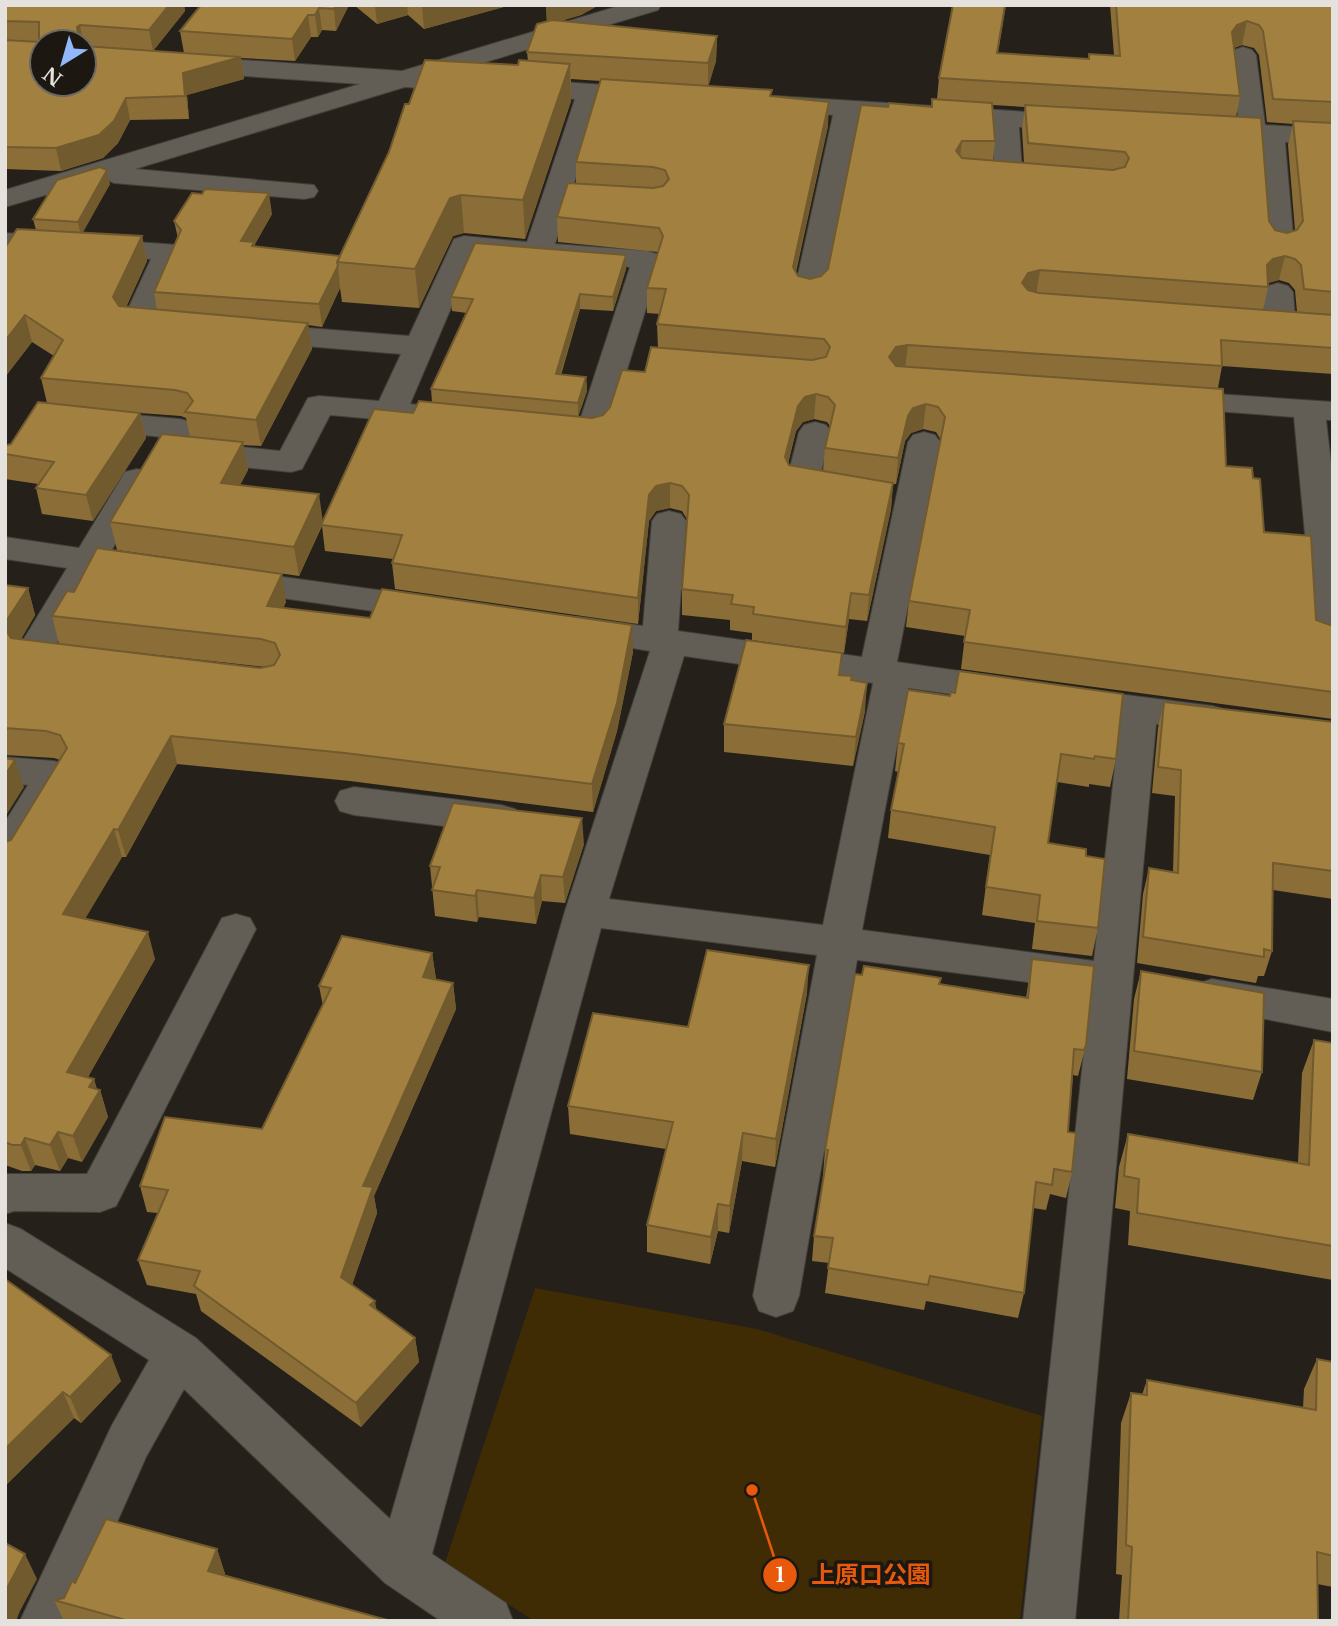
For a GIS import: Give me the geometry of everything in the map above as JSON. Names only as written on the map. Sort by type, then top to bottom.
[{"type":"street","points":[[5,200],[649,5]]},
{"type":"street","points":[[98,56],[169,52],[409,79],[671,97]]},
{"type":"street","points":[[1243,55],[1262,133],[1280,246]]},
{"type":"street","points":[[539,250],[590,92]]},
{"type":"street","points":[[752,102],[1101,124]]},
{"type":"street","points":[[809,293],[848,108]]},
{"type":"street","points":[[1005,119],[996,176],[1071,181]]},
{"type":"street","points":[[1184,129],[1333,137]]},
{"type":"street","points":[[91,173],[304,191]]},
{"type":"street","points":[[556,196],[584,197]]},
{"type":"street","points":[[5,242],[169,251],[136,324],[419,346]]},
{"type":"street","points":[[101,663],[32,655],[156,448],[291,462],[319,405],[512,423],[587,445],[630,359],[647,260],[464,245],[391,410]]},
{"type":"street","points":[[1278,292],[1267,324],[1333,329]]},
{"type":"street","points":[[1142,398],[1321,410],[1333,641]]},
{"type":"street","points":[[59,418],[180,429]]},
{"type":"street","points":[[815,432],[802,483],[888,496]]},
{"type":"street","points":[[776,1296],[885,672],[888,496],[924,442]]},
{"type":"street","points":[[403,1566],[585,911],[666,641],[669,521]]},
{"type":"street","points":[[5,548],[142,568]]},
{"type":"street","points":[[196,576],[456,612]]},
{"type":"street","points":[[551,625],[1139,710],[1250,723]]},
{"type":"street","points":[[1049,1621],[1150,984],[1139,710]]},
{"type":"street","points":[[5,770],[54,774],[5,855]]},
{"type":"street","points":[[354,802],[529,822]]},
{"type":"street","points":[[570,827],[611,831]]},
{"type":"street","points":[[585,911],[840,941],[1150,984],[1333,1016]]},
{"type":"street","points":[[5,1195],[8,1192],[100,1193],[236,929]]},
{"type":"street","points":[[5,1243],[179,1353],[403,1566],[487,1621]]},
{"type":"street","points":[[46,1621],[129,1441],[179,1353]]},
{"type":"shaded area","points":[[535,1288],[757,1329],[1042,1416],[1020,1621],[534,1621],[445,1563]]},
{"type":"building","points":[[5,5],[169,5],[149,30],[80,25],[77,28],[39,28],[39,22],[5,21]]},
{"type":"building","points":[[201,5],[335,5],[334,9],[319,8],[315,15],[308,15],[292,39],[180,31]]},
{"type":"building","points":[[953,5],[1005,5],[997,53],[1089,59],[1089,54],[1120,56],[1116,5],[1333,5],[1333,102],[1273,99],[1263,31],[1259,25],[1247,21],[1237,25],[1232,32],[1240,96],[939,78]]},
{"type":"building","points":[[552,20],[717,36],[708,63],[527,52],[537,24]]},
{"type":"building","points":[[5,40],[28,41],[28,98],[98,98],[98,47],[241,57],[183,73],[185,96],[126,98],[114,121],[99,135],[56,148],[5,147]]},
{"type":"building","points":[[425,60],[518,65],[519,60],[570,64],[523,200],[461,195],[450,198],[415,269],[337,262],[389,152],[405,104],[409,104]]},
{"type":"building","points":[[601,79],[772,90],[770,96],[829,102],[793,267],[798,276],[810,279],[821,276],[828,269],[861,105],[888,107],[889,103],[932,107],[932,99],[992,103],[995,141],[962,141],[956,151],[962,158],[1113,170],[1125,167],[1129,158],[1125,152],[1028,143],[1025,105],[1261,118],[1269,221],[1275,230],[1287,233],[1297,230],[1303,221],[1293,121],[1333,123],[1333,292],[1304,289],[1301,265],[1295,259],[1285,256],[1273,259],[1267,265],[1268,287],[1040,270],[1028,273],[1022,283],[1028,290],[1039,293],[1333,315],[1333,348],[1221,340],[1222,366],[908,345],[896,347],[889,357],[896,366],[1223,389],[1226,466],[1252,468],[1253,478],[1260,479],[1264,532],[1311,536],[1316,620],[1333,626],[1333,692],[964,642],[970,610],[909,601],[945,417],[938,407],[926,404],[913,408],[908,416],[898,458],[825,448],[835,405],[828,397],[816,394],[805,397],[798,406],[785,457],[789,465],[893,483],[869,595],[851,593],[846,627],[753,614],[754,607],[731,604],[733,595],[682,589],[689,495],[682,486],[670,483],[656,486],[649,495],[638,598],[392,563],[402,535],[321,525],[374,409],[413,413],[419,401],[592,418],[603,415],[610,407],[622,370],[645,372],[651,347],[812,360],[826,357],[830,347],[824,339],[657,324],[666,289],[647,288],[663,236],[659,228],[557,217],[568,183],[653,188],[663,186],[669,179],[665,170],[653,167],[576,162]]},
{"type":"building","points":[[100,167],[107,170],[78,222],[33,219],[57,180]]},
{"type":"building","points":[[205,189],[269,193],[241,241],[254,242],[252,246],[340,256],[338,266],[319,304],[154,292],[181,230],[174,221],[192,193],[202,194]]},
{"type":"building","points":[[17,229],[142,236],[113,297],[119,306],[308,323],[256,420],[185,412],[193,401],[187,393],[175,390],[41,378],[63,340],[25,315],[5,341],[5,248]]},
{"type":"building","points":[[475,243],[626,255],[613,297],[580,294],[556,374],[586,377],[578,403],[431,389],[473,299],[451,297]]},
{"type":"building","points":[[38,402],[140,413],[86,495],[36,488],[54,462],[5,454],[5,446],[11,444]]},
{"type":"building","points":[[162,434],[243,442],[221,483],[319,494],[294,547],[110,522]]},
{"type":"building","points":[[97,548],[282,574],[267,606],[370,618],[382,589],[632,625],[617,703],[592,784],[345,753],[171,736],[118,830],[114,829],[63,914],[148,932],[67,1072],[94,1079],[89,1087],[100,1090],[73,1136],[58,1132],[50,1145],[25,1138],[21,1145],[12,1145],[5,1142],[5,842],[11,840],[67,748],[60,735],[46,731],[5,728],[5,629],[11,638],[260,668],[274,665],[280,655],[275,643],[261,639],[52,616],[67,591],[74,592]]},
{"type":"building","points":[[5,585],[28,588],[5,623]]},
{"type":"building","points":[[746,640],[842,653],[839,675],[852,676],[851,680],[867,683],[856,737],[724,724]]},
{"type":"building","points":[[959,671],[1123,694],[1116,759],[1061,754],[1048,843],[1086,849],[1086,856],[1105,859],[1098,928],[1037,921],[1040,895],[986,887],[995,827],[891,810],[904,744],[898,743],[908,690],[950,696],[951,692],[955,693]]},
{"type":"building","points":[[1164,702],[1333,722],[1333,871],[1273,863],[1272,951],[1264,949],[1264,957],[1143,937],[1149,868],[1178,873],[1181,770],[1158,767]]},
{"type":"building","points":[[5,758],[15,760],[5,775]]},
{"type":"building","points":[[453,803],[582,818],[563,877],[541,875],[534,898],[477,890],[475,896],[432,890],[440,867],[430,866]]},
{"type":"building","points":[[342,936],[432,953],[423,977],[453,983],[363,1186],[373,1187],[341,1277],[375,1301],[370,1305],[415,1338],[356,1403],[194,1286],[200,1271],[138,1260],[168,1190],[140,1186],[165,1117],[262,1129],[331,988],[319,986]]},
{"type":"building","points":[[707,950],[809,965],[776,1139],[743,1133],[730,1206],[718,1204],[711,1237],[647,1225],[673,1122],[568,1106],[593,1013],[688,1027]]},
{"type":"building","points":[[1032,959],[1094,966],[1086,1045],[1084,1050],[1074,1049],[1068,1132],[1076,1133],[1072,1172],[1054,1169],[1052,1185],[1036,1182],[1024,1293],[930,1276],[928,1285],[828,1268],[833,1238],[814,1236],[828,1150],[825,1150],[855,974],[862,975],[864,966],[941,978],[939,984],[1028,998]]},
{"type":"building","points":[[1141,971],[1264,993],[1262,1072],[1134,1051]]},
{"type":"building","points":[[1314,1040],[1333,1043],[1333,1246],[1137,1213],[1139,1179],[1124,1176],[1128,1134],[1309,1165]]},
{"type":"building","points":[[5,1279],[111,1355],[70,1397],[63,1392],[5,1449]]},
{"type":"building","points":[[1317,1359],[1333,1362],[1333,1556],[1317,1552],[1318,1621],[1128,1621],[1132,1547],[1126,1545],[1131,1393],[1147,1395],[1147,1380],[1316,1410]]},
{"type":"building","points":[[106,1519],[217,1549],[208,1571],[391,1621],[129,1621],[54,1600],[64,1598],[72,1581],[75,1583]]},
{"type":"building","points":[[5,1543],[25,1554],[5,1592]]},
{"type":"place","name":"上原口公園","points":[[752,1490]]}]
